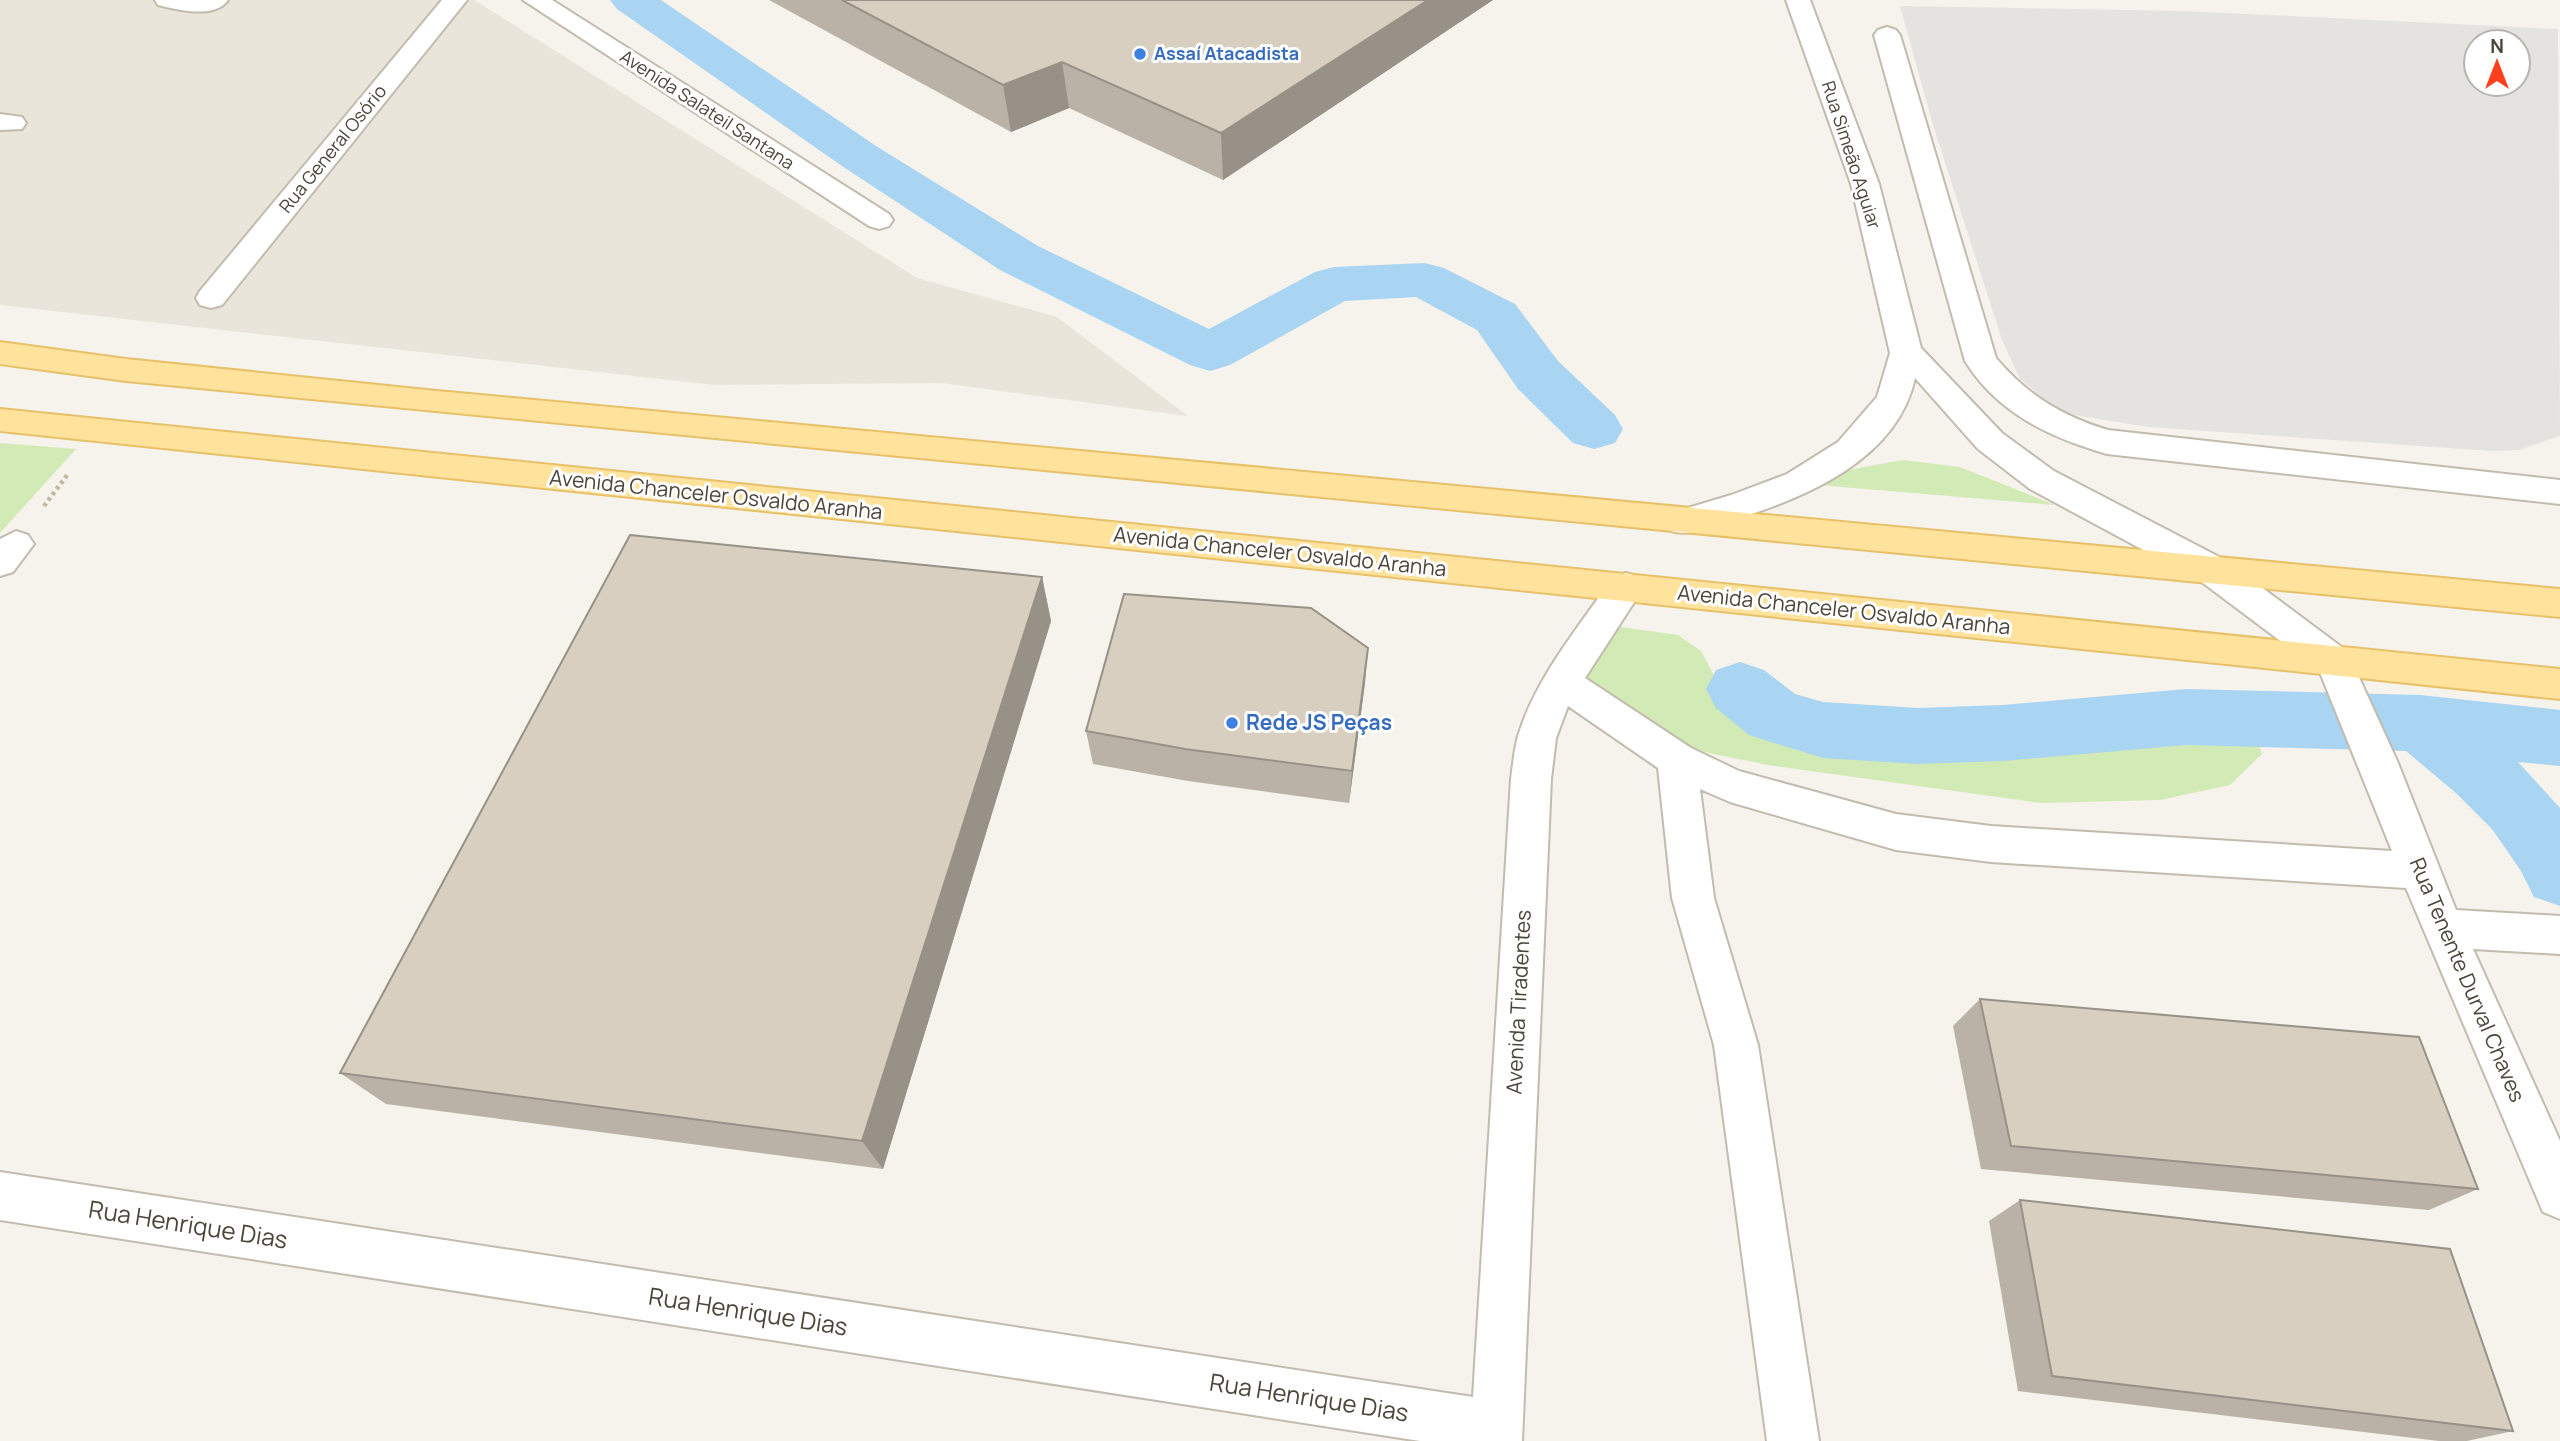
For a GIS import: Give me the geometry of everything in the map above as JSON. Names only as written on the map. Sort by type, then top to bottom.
[{"type":"main road","points":[[0,353],[126,370],[410,399],[1683,522],[2560,603]]},
{"type":"main road","name":"Avenida Chanceler Osvaldo Aranha","points":[[0,419],[98,432],[1626,587],[2341,677],[2560,684]]},
{"type":"street","points":[[167,0],[213,2]]},
{"type":"street","name":"Rua General Osório","points":[[211,298],[455,0]]},
{"type":"street","name":"Avenida Salateil Santana","points":[[535,0],[879,220]]},
{"type":"street","name":"Rua Simeão Aguiar","points":[[1798,0],[1865,184],[1906,353]]},
{"type":"street","points":[[1887,34],[1981,361],[2005,391],[2032,413],[2061,428],[2107,442],[2560,492]]},
{"type":"street","points":[[1683,522],[1764,500],[1845,457],[1892,400],[1899,367],[1906,353],[1925,369],[1990,442],[2042,481],[2212,570],[2341,677]]},
{"type":"street","name":"Avenida Tiradentes","points":[[1496,1434],[1531,779],[1537,738],[1562,682],[1626,587]]},
{"type":"street","name":"Rua Tenente Durval Chaves","points":[[2341,677],[2378,763],[2442,928],[2560,1195]]},
{"type":"street","points":[[1562,682],[1677,760],[1730,785],[1896,832],[2004,845],[2419,871]]},
{"type":"street","points":[[1677,760],[1693,898],[1736,1045],[1793,1441]]},
{"type":"street","points":[[2442,928],[2560,934]]},
{"type":"street","name":"Rua Henrique Dias","points":[[0,1196],[1496,1434]]},
{"type":"path","points":[[8,553],[98,432]]},
{"type":"shaded area","points":[[0,0],[474,0],[917,278],[1057,317],[1188,416],[941,383],[715,385],[0,305]]},
{"type":"shaded area","points":[[1900,6],[2185,11],[2558,29],[2560,436],[2519,450],[2491,451],[2148,427],[2061,413],[2020,379],[2002,340],[1933,125]]},
{"type":"green space","points":[[0,443],[76,449],[0,533]]},
{"type":"green space","points":[[1903,460],[1960,467],[2055,505],[1819,485],[1842,471]]},
{"type":"green space","points":[[1614,626],[1678,635],[1701,651],[1716,679],[1741,709],[1799,746],[1921,756],[1992,757],[2219,729],[2255,732],[2262,754],[2230,785],[2160,800],[2041,803],[1768,765],[1670,745],[1572,678]]},
{"type":"building","points":[[842,0],[1428,0],[1221,133],[1062,62],[1003,85]]},
{"type":"building","points":[[630,535],[1042,577],[862,1141],[340,1073]]},
{"type":"building","name":"Rede JS Peças","points":[[1124,594],[1311,608],[1368,648],[1352,771],[1185,749],[1086,731]]},
{"type":"building","points":[[1980,999],[2419,1037],[2478,1189],[2011,1146]]},
{"type":"building","points":[[2020,1200],[2450,1249],[2513,1431],[2052,1376]]},
{"type":"waterway","points":[[632,0],[859,156],[1019,258],[1210,352],[1334,284],[1425,280],[1496,317],[1538,375],[1594,429]]},
{"type":"waterway","points":[[1740,689],[1773,715],[1823,730],[1918,736],[2002,733],[2186,717],[2420,723]]},
{"type":"waterway","points":[[2420,723],[2560,738]]},
{"type":"waterway","points":[[2420,723],[2482,773],[2517,807],[2547,849],[2560,874]]},
{"type":"place","name":"Assaí Atacadista","points":[[1140,54]]},
{"type":"place","name":"Rede JS Peças","points":[[1232,723]]}]
